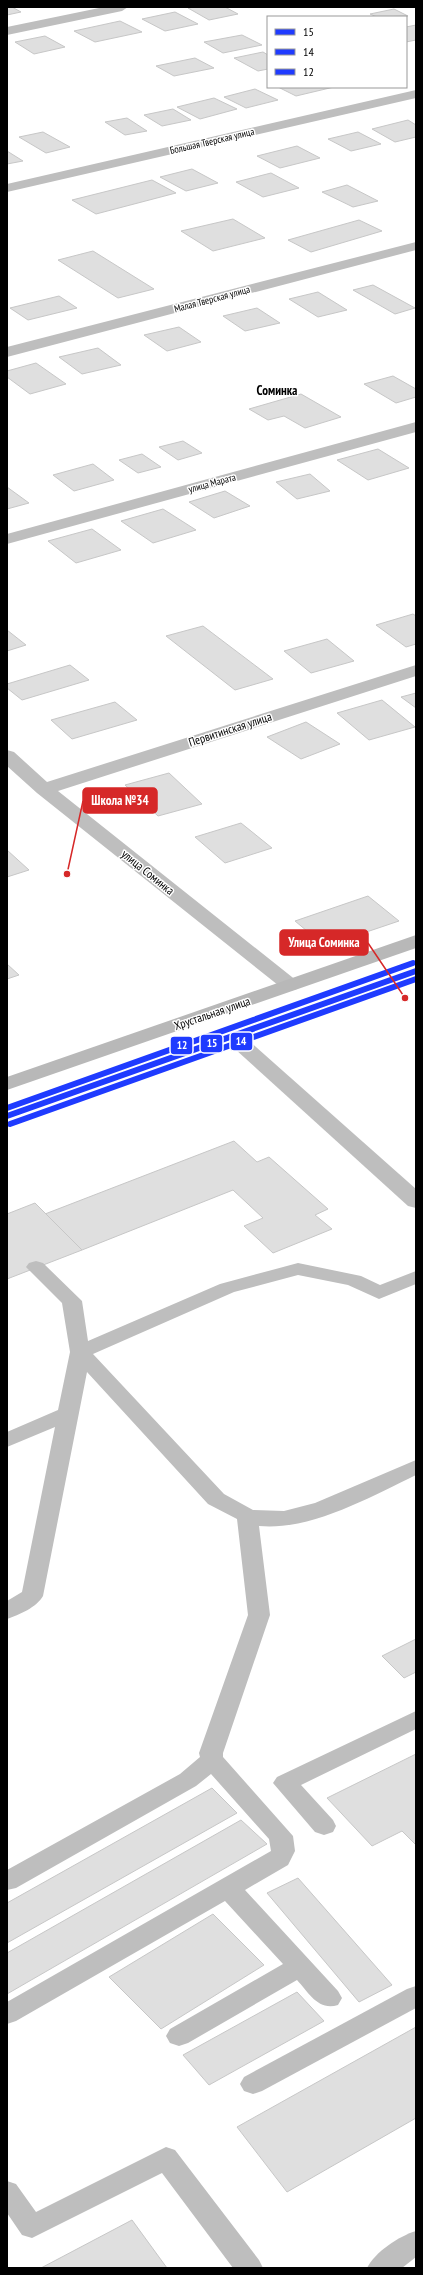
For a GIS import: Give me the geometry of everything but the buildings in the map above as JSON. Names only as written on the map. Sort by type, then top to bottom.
[{"type":"main road","name":"Хрустальная улица","points":[[7,1084],[416,941]]},
{"type":"main road","points":[[7,1116],[416,971]]},
{"type":"main road","points":[[290,985],[316,1007]]},
{"type":"main road","points":[[205,1015],[232,1036]]},
{"type":"street","points":[[7,31],[122,7]]},
{"type":"street","name":"Большая Тверская улица","points":[[7,188],[416,94]]},
{"type":"street","name":"Малая Тверская улица","points":[[7,352],[416,246]]},
{"type":"street","name":"улица Марата","points":[[7,539],[416,427]]},
{"type":"street","name":"Первитинская улица","points":[[44,789],[416,670]]},
{"type":"street","name":"улица Соминка","points":[[7,756],[44,789],[290,985]]},
{"type":"street","points":[[232,1036],[416,1201]]},
{"type":"lane","points":[[7,1611],[32,1596],[80,1352],[72,1301],[36,1267]]},
{"type":"lane","points":[[80,1352],[226,1288],[298,1269],[354,1280],[379,1293],[416,1278]]},
{"type":"lane","points":[[80,1352],[216,1499],[247,1516],[266,1519],[286,1518],[331,1505],[416,1467]]},
{"type":"lane","points":[[7,1440],[68,1414]]},
{"type":"lane","points":[[7,2014],[279,1860],[283,1851],[283,1843],[274,1826],[212,1760],[211,1753],[260,1615],[247,1516]]},
{"type":"lane","points":[[324,1826],[284,1783],[416,1719]]},
{"type":"lane","points":[[7,1881],[188,1780],[212,1760]]},
{"type":"lane","points":[[228,1888],[329,1998]]},
{"type":"lane","points":[[179,2036],[300,1966]]},
{"type":"lane","points":[[253,2084],[416,1996]]},
{"type":"lane","points":[[7,2192],[32,2227],[166,2158],[249,2268]]},
{"type":"lane","points":[[381,2268],[416,2242]]},
{"type":"transit line","name":"12","points":[[7,1108],[413,963]]},
{"type":"transit line","name":"15","points":[[7,1116],[416,971]]},
{"type":"transit line","name":"14","points":[[10,1124],[416,979]]},
{"type":"place","name":"Школа №34","points":[[67,874]]},
{"type":"place","name":"Улица Соминка","points":[[405,998]]},
{"type":"district","name":"Соминка","points":[[277,390]]}]
